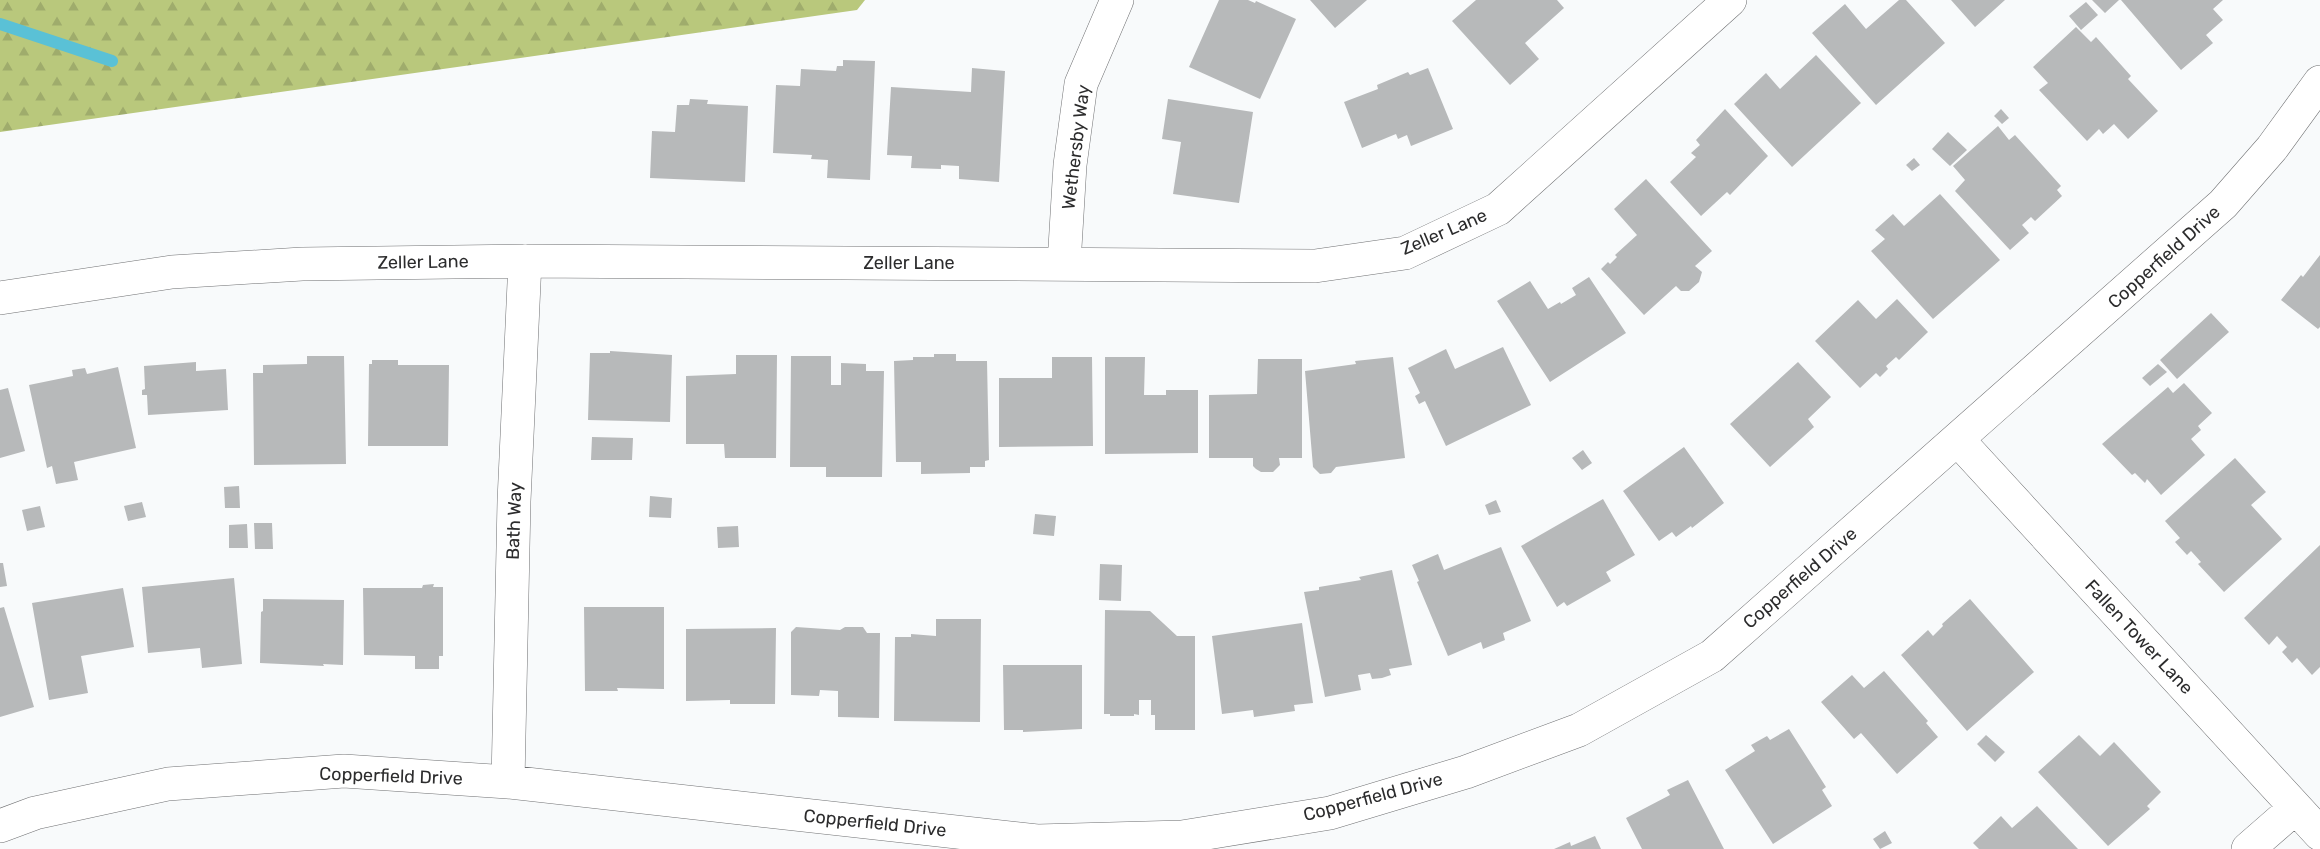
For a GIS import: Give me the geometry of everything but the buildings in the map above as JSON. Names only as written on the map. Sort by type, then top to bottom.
[{"type":"street","name":"Wethersby Way","points":[[1064,264],[1070,165],[1081,84],[1117,0]]},
{"type":"street","name":"Zeller Lane","points":[[0,298],[172,272],[302,264],[525,261],[1315,266],[1405,253],[1498,209],[1730,0]]},
{"type":"street","name":"Copperfield Drive","points":[[0,826],[35,813],[168,784],[344,771],[508,782],[1036,845],[1182,837],[1330,813],[1466,772],[1579,730],[1712,656],[2223,204],[2272,148],[2320,82]]},
{"type":"street","name":"Bath Way","points":[[508,782],[514,501],[525,261]]},
{"type":"street","name":"Fallen Tower Lane","points":[[1958,440],[2320,834]]},
{"type":"street","points":[[2248,849],[2295,808]]},
{"type":"green space","points":[[0,0],[865,0],[857,10],[0,132]]},
{"type":"waterway","points":[[0,24],[112,61]]}]
